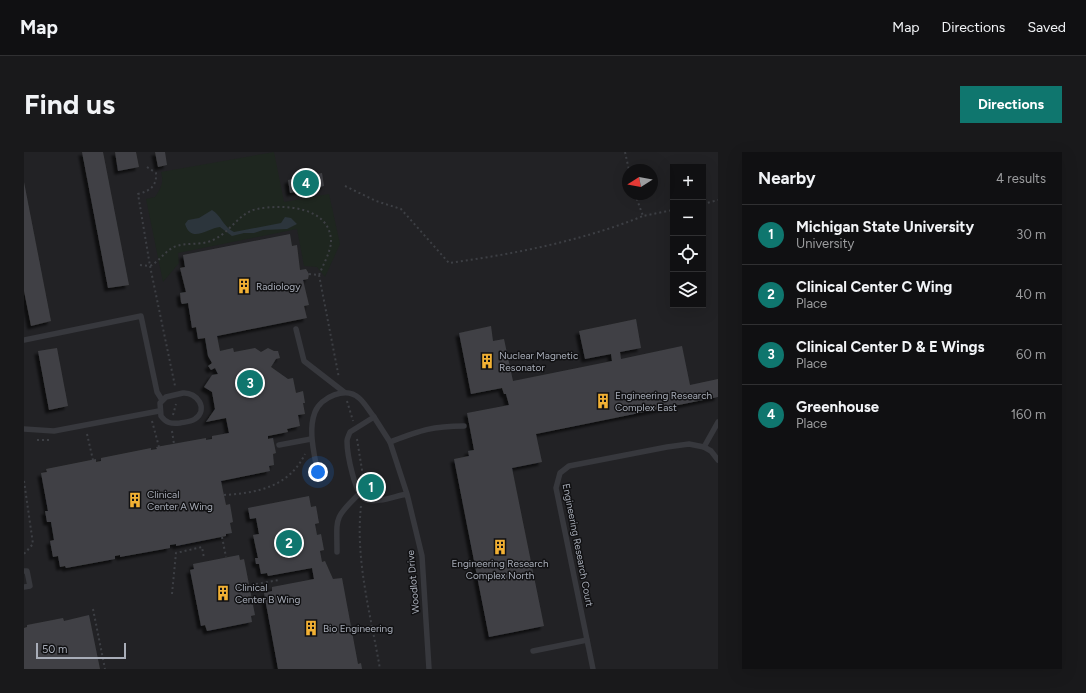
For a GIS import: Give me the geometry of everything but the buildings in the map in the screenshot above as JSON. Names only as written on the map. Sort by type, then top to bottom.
[{"type":"lane","points":[[24,340],[141,316],[157,392],[162,400]]},
{"type":"lane","name":"Woodlot Drive","points":[[296,329],[304,361],[344,392],[358,397],[374,417],[390,442],[407,494],[422,556],[430,669]]},
{"type":"lane","points":[[188,392],[196,396],[201,404],[201,409],[197,418],[188,422],[171,424],[163,419],[159,411],[162,400],[166,396],[177,394],[188,392]]},
{"type":"lane","points":[[318,470],[311,439],[314,412],[320,403],[330,396],[344,392]]},
{"type":"lane","points":[[24,429],[54,431],[159,411]]},
{"type":"lane","points":[[374,417],[350,432],[347,441],[354,480],[359,494],[366,500],[372,501],[407,494]]},
{"type":"lane","points":[[718,422],[704,447],[711,451],[718,460]]},
{"type":"lane","points":[[390,442],[424,429],[438,426],[464,426]]},
{"type":"lane","points":[[279,445],[311,439]]},
{"type":"lane","name":"Engineering Research Court","points":[[593,669],[556,488],[560,472],[569,466],[667,447],[689,444],[704,447]]},
{"type":"lane","points":[[337,552],[337,519],[341,511],[359,494]]},
{"type":"lane","points":[[24,572],[27,571],[30,586],[24,587]]},
{"type":"lane","points":[[533,652],[587,640]]},
{"type":"path","points":[[625,152],[628,164]]},
{"type":"path","points":[[147,167],[156,172],[157,181],[154,186],[145,192],[138,194],[150,266],[177,394]]},
{"type":"path","points":[[344,186],[376,202],[400,209],[449,263],[505,255],[614,228],[643,216],[670,211]]},
{"type":"path","points":[[637,200],[643,216]]},
{"type":"path","points":[[706,203],[718,200]]},
{"type":"path","points":[[140,265],[150,266],[157,262],[175,246],[200,244],[215,240],[244,215],[256,209],[282,208],[306,210],[320,216],[329,228],[331,242],[319,275]]},
{"type":"path","points":[[147,422],[152,421],[159,447]]},
{"type":"path","points":[[82,434],[87,434],[93,460]]},
{"type":"path","points":[[224,495],[238,494],[273,487],[287,479],[304,456],[311,439]]},
{"type":"path","points":[[24,481],[34,544],[24,554]]},
{"type":"path","points":[[222,537],[226,557]]},
{"type":"path","points":[[172,594],[176,552],[202,547],[204,558]]},
{"type":"path","points":[[256,584],[279,580]]},
{"type":"path","points":[[93,609],[104,669]]},
{"type":"shaded area","points":[[24,152],[718,152],[718,669],[24,669]]},
{"type":"shaded area","points":[[274,152],[284,202],[329,194],[340,244],[325,277],[317,267],[304,266],[297,229],[178,253],[179,263],[163,282],[146,199],[155,197],[159,191],[162,182],[161,172]]},
{"type":"shaded area","points":[[212,210],[228,228],[234,232],[281,223],[285,217],[291,218],[297,224],[287,229],[263,230],[254,233],[244,233],[232,236],[220,227],[196,234],[191,233],[188,230],[185,224],[188,220],[199,218]]},
{"type":"place","name":"Greenhouse","points":[[306,183]]},
{"type":"place","name":"Radiology","points":[[244,286]]},
{"type":"place","name":"Nuclear Magnetic Resonator","points":[[487,361]]},
{"type":"place","name":"Clinical Center D & E Wings","points":[[250,383]]},
{"type":"place","name":"Engineering Research Complex East","points":[[603,401]]},
{"type":"place","name":"Michigan State University","points":[[371,487]]},
{"type":"place","name":"Clinical Center A Wing","points":[[135,500]]},
{"type":"place","name":"Clinical Center C Wing","points":[[289,543]]},
{"type":"place","name":"Engineering Research Complex North","points":[[500,547]]},
{"type":"place","name":"Clinical Center B Wing","points":[[223,593]]},
{"type":"place","name":"Bio Engineering","points":[[311,628]]}]
